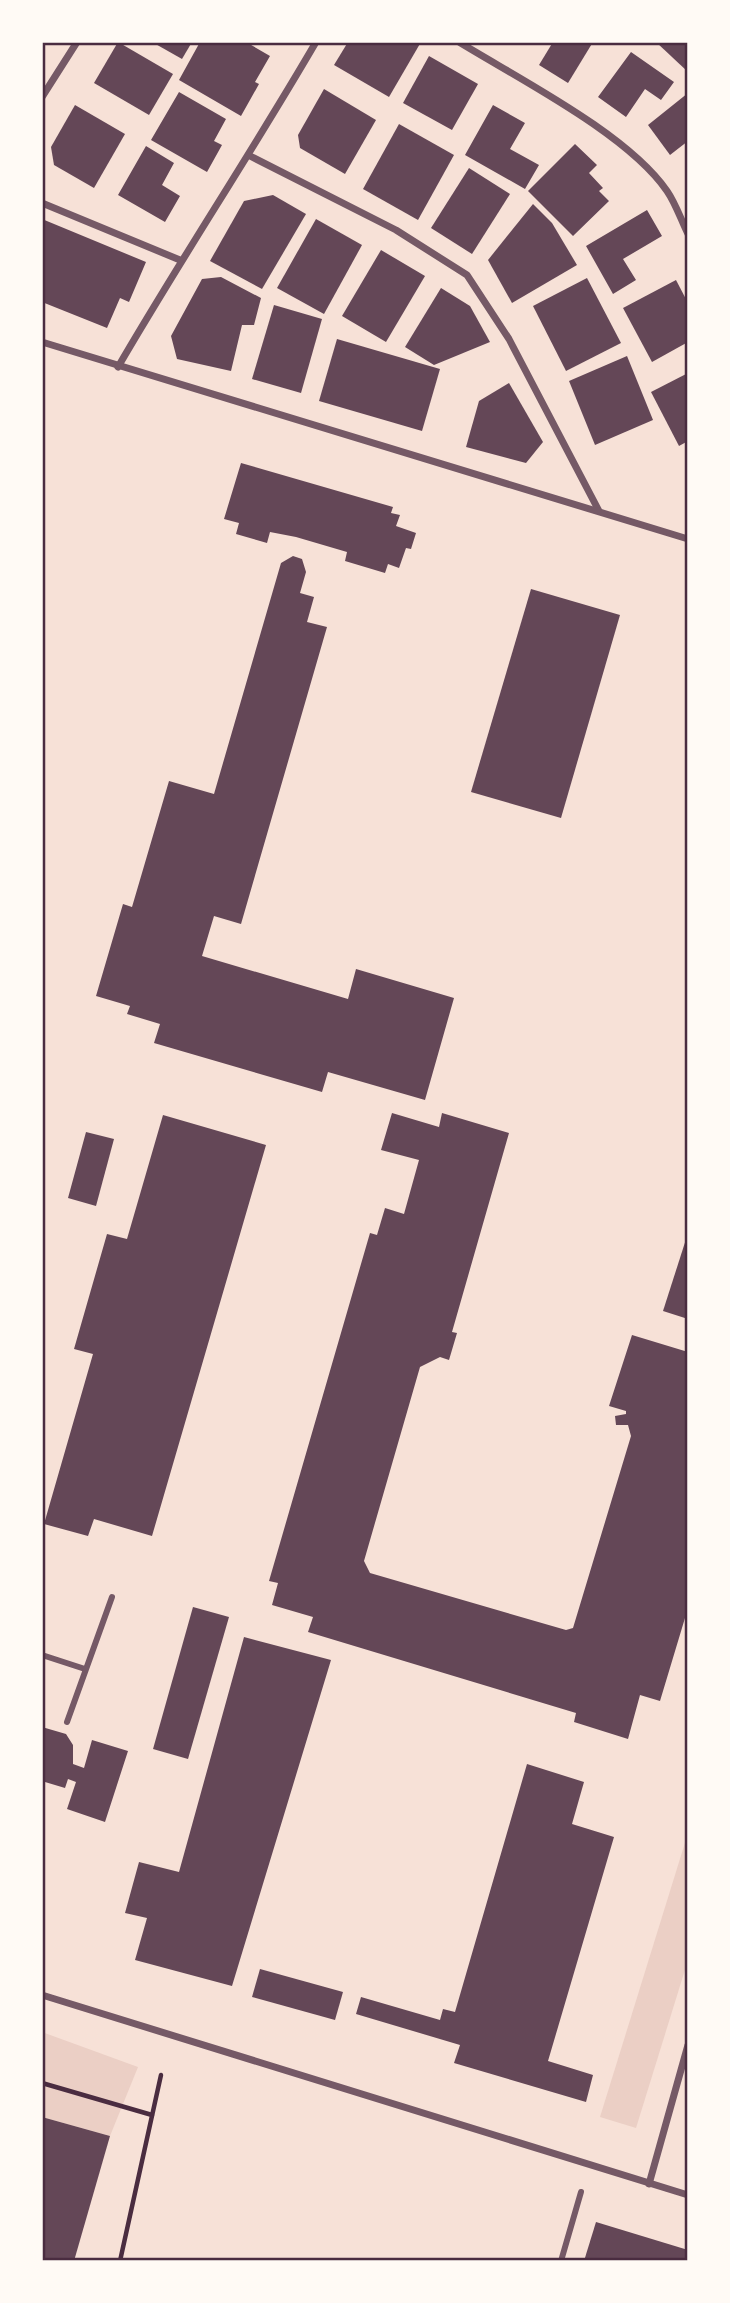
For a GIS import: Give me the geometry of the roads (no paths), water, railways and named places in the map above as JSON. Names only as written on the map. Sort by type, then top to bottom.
[{"type":"street","points":[[42,97],[77,42]]},
{"type":"street","points":[[118,367],[180,260],[250,156],[316,42]]},
{"type":"street","points":[[459,42],[566,107],[624,147],[667,191],[688,234]]},
{"type":"street","points":[[250,156],[396,230],[467,275],[509,339],[599,511]]},
{"type":"street","points":[[42,203],[180,260]]},
{"type":"street","points":[[42,342],[688,539]]},
{"type":"street","points":[[67,1722],[112,1597]]},
{"type":"street","points":[[42,1655],[85,1669]]},
{"type":"street","points":[[42,1995],[688,2195]]},
{"type":"street","points":[[649,2184],[688,2045]]},
{"type":"street","points":[[561,2261],[581,2192]]}]
